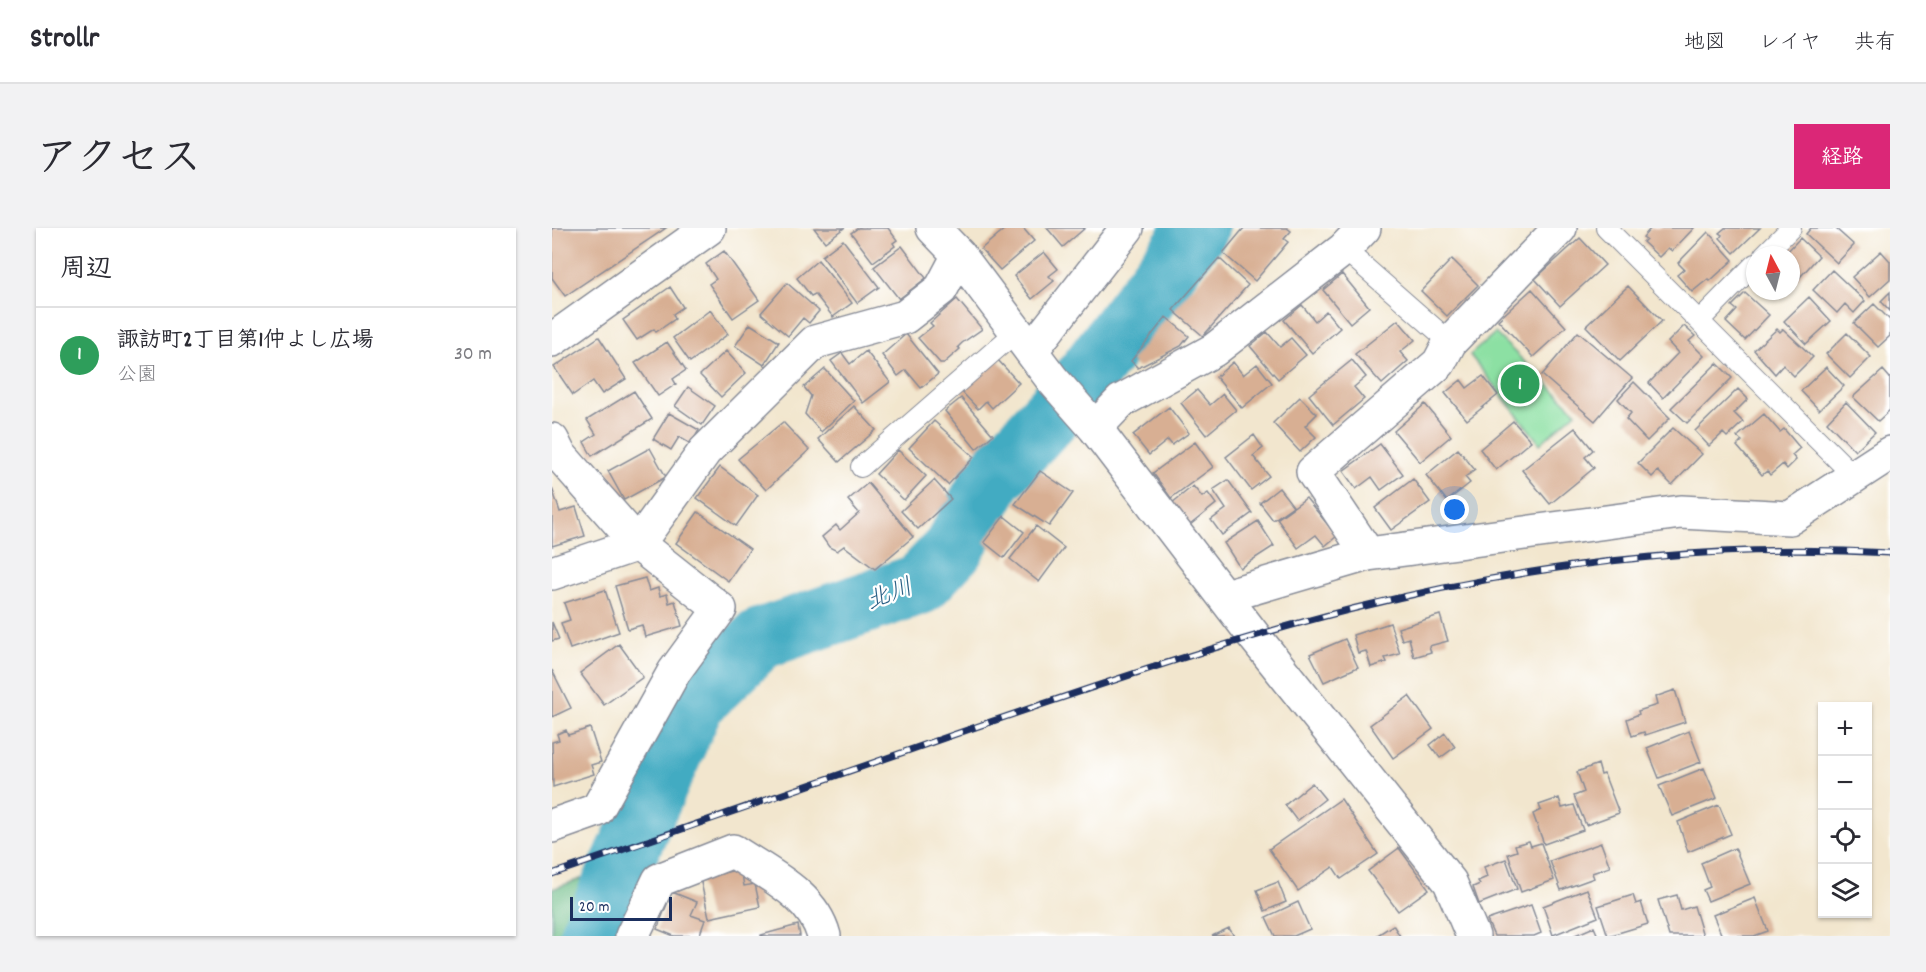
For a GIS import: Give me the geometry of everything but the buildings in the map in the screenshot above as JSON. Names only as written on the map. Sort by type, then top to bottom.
[{"type":"street","points":[[552,340],[710,228]]},
{"type":"street","points":[[933,228],[958,255],[1052,379],[1090,422],[1450,882],[1473,936]]},
{"type":"street","points":[[1024,341],[1126,228]]},
{"type":"street","points":[[1368,554],[1313,472],[1439,363],[1450,342],[1560,228]]},
{"type":"street","points":[[1090,422],[1121,401],[1214,350],[1354,238]]},
{"type":"street","points":[[552,573],[638,544],[705,451],[815,342],[904,316],[941,289],[958,255]]},
{"type":"street","points":[[552,440],[559,454],[638,544],[720,609],[674,672],[597,810],[552,826]]},
{"type":"street","points":[[1225,596],[1368,554],[1681,512],[1790,518],[1890,453]]},
{"type":"street","points":[[632,936],[659,880],[733,850],[801,897],[819,919],[824,936]]},
{"type":"lane","points":[[1606,228],[1854,476]]},
{"type":"lane","points":[[1773,246],[1791,228]]},
{"type":"lane","points":[[1354,238],[1450,342]]},
{"type":"lane","points":[[1699,321],[1746,273]]},
{"type":"lane","points":[[861,466],[1024,341]]},
{"type":"green space","points":[[1495,333],[1576,412],[1540,444],[1470,355]]},
{"type":"green space","points":[[606,870],[574,936],[552,936],[552,889]]},
{"type":"waterway","name":"北川","points":[[590,936],[694,703],[760,639],[920,584],[953,549],[993,478],[1087,375],[1198,228]]},
{"type":"railway","points":[[552,874],[1126,676],[1261,634],[1352,609],[1484,580],[1619,560],[1754,551],[1822,550],[1890,553]]},
{"type":"place","name":"諏訪町2丁目第1仲よし広場","points":[[1520,384]]}]
